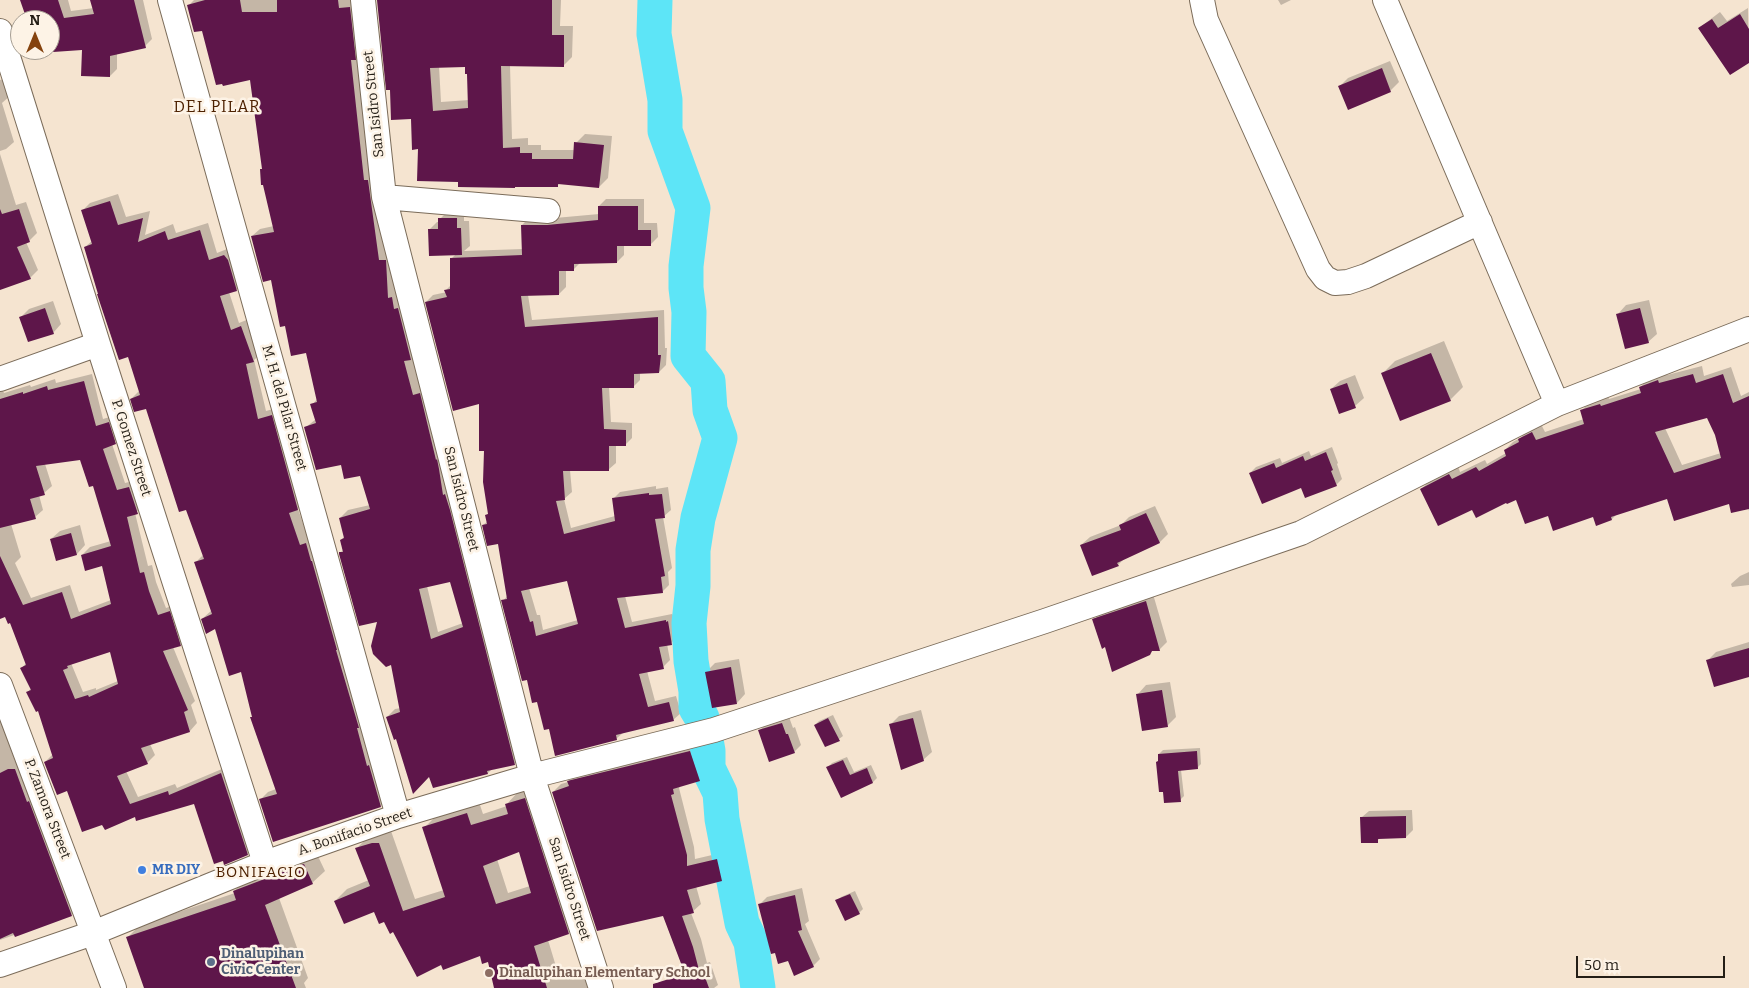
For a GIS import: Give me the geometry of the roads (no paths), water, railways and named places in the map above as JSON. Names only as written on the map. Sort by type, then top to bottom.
[{"type":"street","name":"M. H. del Pilar Street","points":[[170,0],[398,816]]},
{"type":"street","name":"San Isidro Street","points":[[363,0],[384,197],[532,776],[601,988]]},
{"type":"street","points":[[1202,0],[1206,20],[1318,269],[1325,278],[1335,283],[1348,282],[1366,276],[1480,222]]},
{"type":"street","points":[[1385,0],[1557,404]]},
{"type":"street","name":"P. Gomez Street","points":[[0,32],[265,863]]},
{"type":"street","points":[[384,197],[548,211]]},
{"type":"street","name":"A. Bonifacio Street","points":[[0,965],[93,933],[265,863],[398,816],[532,776],[714,730],[1045,621],[1301,533],[1557,404],[1747,336]]},
{"type":"street","points":[[0,379],[98,344]]},
{"type":"street","name":"P. Zamora Street","points":[[0,686],[114,988]]},
{"type":"waterway","points":[[655,0],[654,34],[665,100],[665,131],[693,208],[686,266],[689,312],[688,356],[708,381],[710,410],[720,438],[698,518],[693,550],[693,586],[689,623],[691,661],[696,691],[696,708],[702,718],[708,751],[708,768],[720,793],[722,819],[742,923],[751,942],[758,988]]},
{"type":"place","name":"MR DIY","points":[[142,870]]},
{"type":"place","name":"Dinalupihan Civic Center","points":[[211,962]]},
{"type":"place","name":"Dinalupihan Elementary School","points":[[489,973]]},
{"type":"district","name":"DEL PILAR","points":[[217,108]]},
{"type":"district","name":"BONIFACIO","points":[[261,873]]}]
